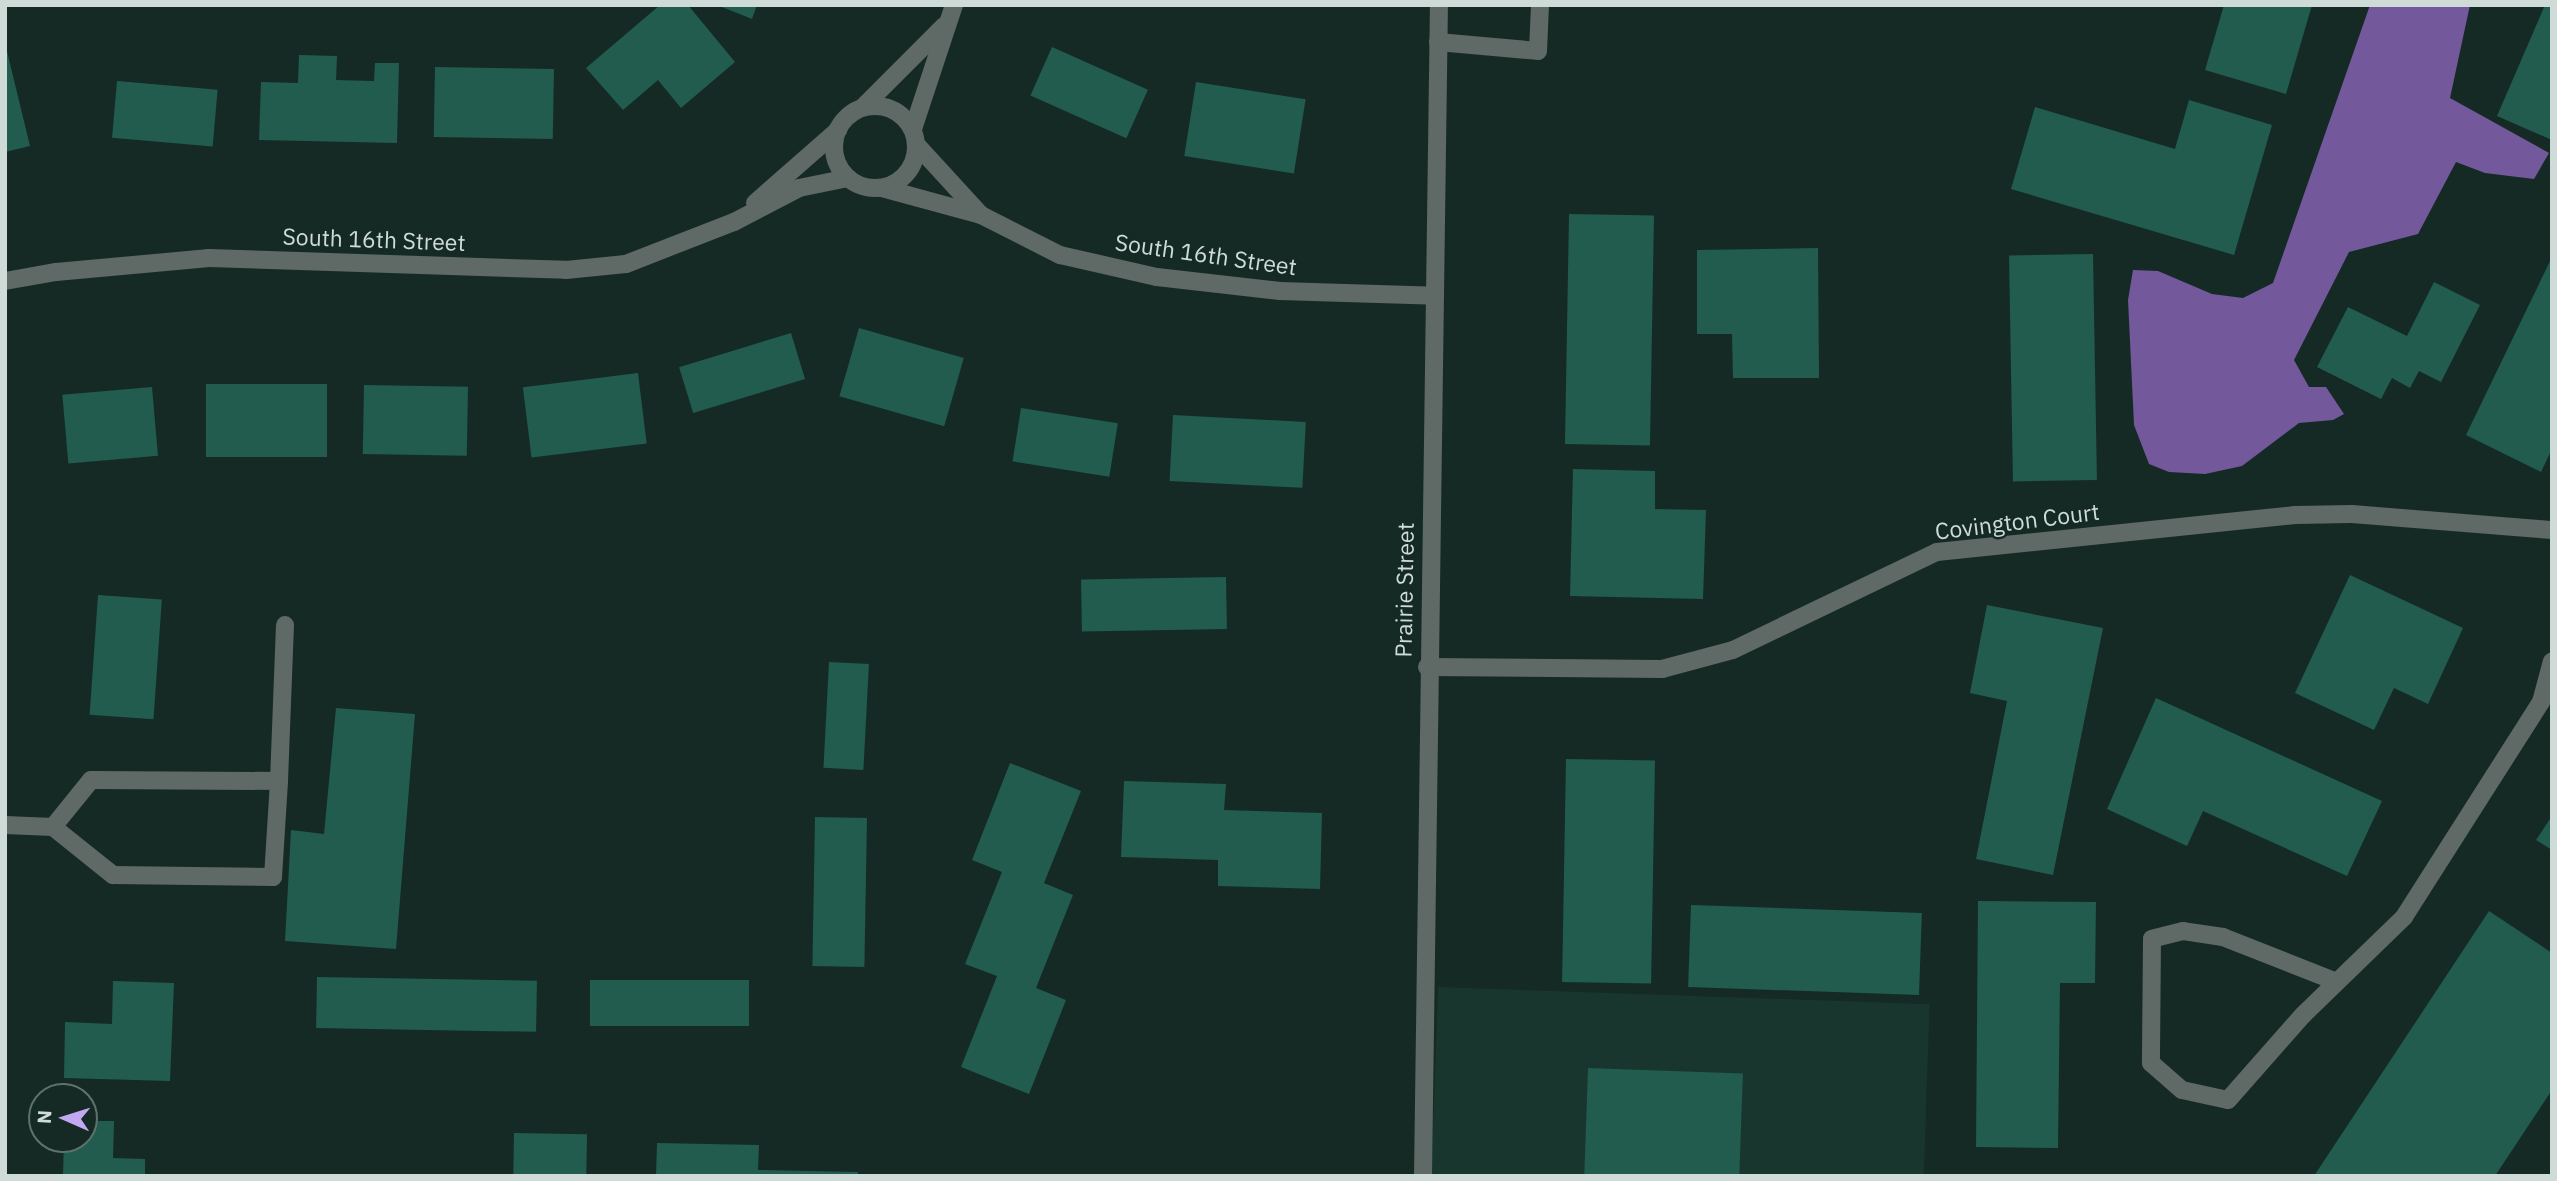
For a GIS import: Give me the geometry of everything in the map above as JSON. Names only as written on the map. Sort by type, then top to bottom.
[{"type":"street","points":[[947,24],[863,107],[846,118],[838,130],[834,153],[848,178],[860,186],[882,188],[906,175],[954,5]]},
{"type":"street","name":"Prairie Street","points":[[1423,1176],[1427,667],[1439,5]]},
{"type":"street","points":[[1438,41],[1538,51],[1539,5]]},
{"type":"street","points":[[863,107],[894,109],[915,137]]},
{"type":"street","name":"South 16th Street","points":[[734,222],[838,130]]},
{"type":"street","name":"South 16th Street","points":[[915,137],[981,215]]},
{"type":"street","name":"South 16th Street","points":[[5,281],[56,272],[209,258],[566,271],[626,264],[734,222],[799,188],[848,178]]},
{"type":"street","name":"South 16th Street","points":[[882,188],[981,215],[1059,255],[1157,277],[1280,291],[1434,296]]},
{"type":"street","name":"Covington Court","points":[[1427,667],[1662,668],[1733,650],[1937,552],[2295,515],[2352,514],[2552,530]]},
{"type":"street","points":[[5,825],[53,827],[113,875],[273,877],[285,625]]},
{"type":"street","points":[[2337,982],[2223,937],[2183,931],[2152,939],[2151,1063],[2182,1090],[2228,1100],[2337,982],[2404,917],[2541,702],[2552,661]]},
{"type":"street","points":[[53,827],[91,780],[279,781]]},
{"type":"shaded area","points":[[2370,5],[2470,5],[2450,98],[2549,153],[2534,179],[2485,173],[2456,162],[2418,234],[2349,252],[2294,360],[2309,387],[2326,387],[2344,414],[2333,420],[2299,423],[2242,466],[2205,474],[2169,472],[2149,464],[2134,425],[2128,300],[2133,270],[2158,271],[2212,294],[2243,298],[2273,283]]},
{"type":"shaded area","points":[[1438,987],[1930,1004],[1924,1176],[1431,1176]]},
{"type":"building","points":[[660,5],[688,5],[735,62],[681,108],[658,80],[623,110],[586,68]]},
{"type":"building","points":[[717,5],[757,5],[752,19]]},
{"type":"building","points":[[2224,5],[2312,5],[2286,94],[2205,70]]},
{"type":"building","points":[[2545,5],[2552,5],[2552,140],[2497,116]]},
{"type":"building","points":[[5,43],[30,146],[5,152]]},
{"type":"building","points":[[1052,47],[1148,90],[1126,138],[1030,95]]},
{"type":"building","points":[[299,55],[337,56],[336,80],[374,81],[375,63],[399,63],[397,143],[259,140],[261,82],[298,83]]},
{"type":"building","points":[[435,67],[554,69],[553,139],[434,137]]},
{"type":"building","points":[[117,81],[218,90],[213,147],[112,138]]},
{"type":"building","points":[[1196,82],[1306,99],[1294,173],[1184,156]]},
{"type":"building","points":[[2189,100],[2272,125],[2234,255],[2011,189],[2035,107],[2175,149]]},
{"type":"building","points":[[1569,214],[1654,215],[1650,445],[1565,444]]},
{"type":"building","points":[[1818,248],[1819,378],[1733,378],[1732,334],[1697,334],[1697,250]]},
{"type":"building","points":[[2093,254],[2097,480],[2013,481],[2009,255]]},
{"type":"building","points":[[2552,257],[2552,449],[2541,472],[2466,435]]},
{"type":"building","points":[[2434,282],[2480,305],[2441,382],[2419,371],[2410,388],[2392,378],[2381,399],[2317,367],[2348,307],[2407,336]]},
{"type":"building","points":[[859,328],[964,358],[944,426],[839,396]]},
{"type":"building","points":[[791,333],[805,379],[693,413],[679,367]]},
{"type":"building","points":[[638,373],[647,443],[532,458],[523,387]]},
{"type":"building","points":[[206,384],[327,384],[327,457],[206,457]]},
{"type":"building","points":[[364,385],[468,387],[467,456],[363,454]]},
{"type":"building","points":[[152,387],[158,456],[68,464],[62,395]]},
{"type":"building","points":[[1021,408],[1118,423],[1109,477],[1013,461]]},
{"type":"building","points":[[1173,415],[1306,422],[1302,488],[1170,481]]},
{"type":"building","points":[[1573,469],[1655,471],[1655,509],[1706,510],[1703,599],[1570,596]]},
{"type":"building","points":[[2350,575],[2463,628],[2428,704],[2394,688],[2374,730],[2295,693]]},
{"type":"building","points":[[1226,577],[1227,629],[1082,632],[1081,580]]},
{"type":"building","points":[[98,595],[162,599],[153,719],[90,715]]},
{"type":"building","points":[[1987,605],[2103,628],[2053,875],[1976,859],[2007,701],[1970,693]]},
{"type":"building","points":[[829,662],[869,664],[863,770],[823,768]]},
{"type":"building","points":[[2156,698],[2382,801],[2347,876],[2203,811],[2187,846],[2107,809]]},
{"type":"building","points":[[336,708],[415,714],[396,949],[285,941],[291,830],[324,834]]},
{"type":"building","points":[[1566,759],[1655,761],[1651,984],[1562,982]]},
{"type":"building","points":[[1010,763],[1081,791],[1044,883],[1073,895],[1036,988],[1066,1000],[1029,1094],[961,1067],[997,976],[965,964],[1002,872],[972,860]]},
{"type":"building","points":[[1124,781],[1226,784],[1224,810],[1322,813],[1320,889],[1218,886],[1218,860],[1121,857]]},
{"type":"building","points":[[2552,816],[2552,850],[2536,840]]},
{"type":"building","points":[[815,817],[867,818],[864,967],[812,966]]},
{"type":"building","points":[[1978,901],[2096,902],[2095,983],[2060,983],[2058,1148],[1976,1147]]},
{"type":"building","points":[[1691,905],[1922,913],[1919,995],[1688,987]]},
{"type":"building","points":[[2489,911],[2552,953],[2552,1090],[2495,1176],[2314,1176]]},
{"type":"building","points":[[317,977],[537,981],[536,1032],[316,1028]]},
{"type":"building","points":[[590,980],[749,980],[749,1026],[590,1026]]},
{"type":"building","points":[[113,981],[174,983],[170,1081],[64,1078],[65,1022],[112,1024]]},
{"type":"building","points":[[1588,1068],[1743,1073],[1739,1176],[1584,1176]]},
{"type":"building","points":[[98,1121],[114,1121],[113,1158],[145,1159],[145,1176],[63,1176],[64,1153],[98,1153]]},
{"type":"building","points":[[514,1133],[587,1134],[586,1176],[513,1176]]},
{"type":"building","points":[[657,1143],[759,1145],[758,1170],[858,1172],[858,1176],[656,1176]]}]
